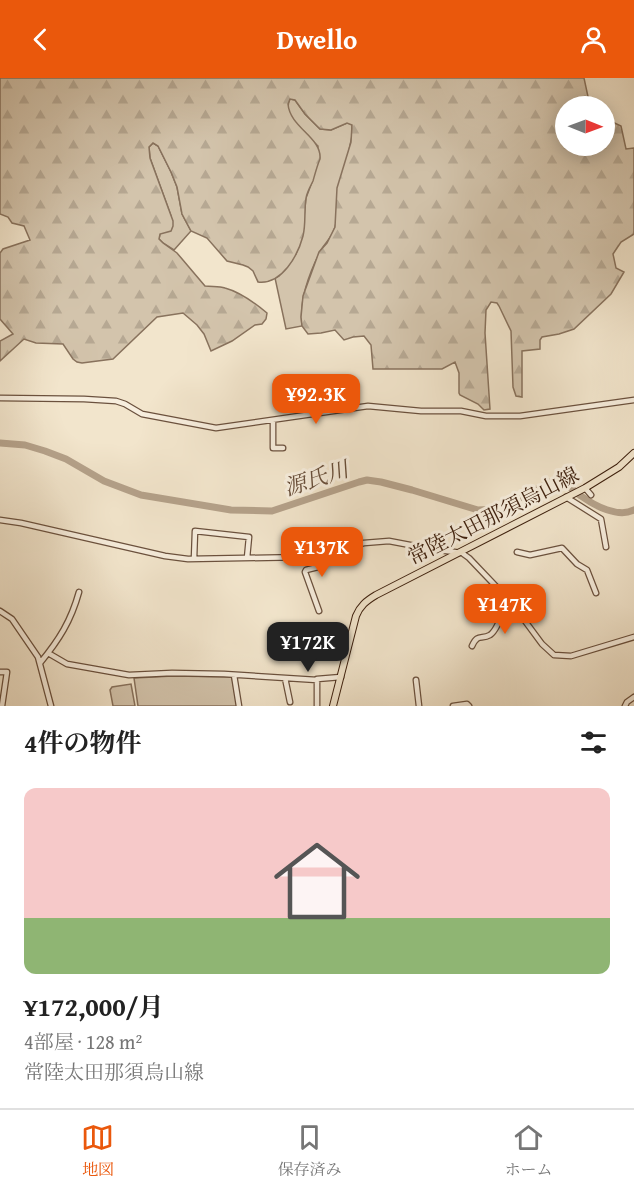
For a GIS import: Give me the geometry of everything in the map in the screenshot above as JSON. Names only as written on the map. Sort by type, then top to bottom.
[{"type":"main road","name":"常陸太田那須烏山線","points":[[333,706],[356,616],[361,606],[376,595],[583,489],[619,467],[634,453]]},
{"type":"street","points":[[0,398],[116,401],[142,414],[216,428],[368,406],[421,411],[461,411],[486,416],[520,416],[634,400]]},
{"type":"street","points":[[273,421],[273,448],[283,448]]},
{"type":"street","points":[[583,489],[591,495]]},
{"type":"street","points":[[567,497],[601,519],[606,547]]},
{"type":"street","points":[[0,520],[165,556],[194,559],[306,557],[380,541],[459,552],[466,555],[514,604],[542,644],[554,654],[571,656],[633,637]]},
{"type":"street","points":[[194,559],[195,531],[249,537],[247,558]]},
{"type":"street","points":[[516,552],[530,555],[562,548],[577,564],[587,570],[596,593]]},
{"type":"street","points":[[319,611],[305,572],[322,566],[320,555]]},
{"type":"street","points":[[40,663],[64,630],[74,610],[79,592]]},
{"type":"street","points":[[472,646],[478,637],[492,634],[501,617],[514,604]]},
{"type":"street","points":[[0,611],[15,624],[40,663],[51,706]]},
{"type":"street","points":[[48,653],[67,664],[129,675],[172,673],[316,680],[341,676]]},
{"type":"street","points":[[0,672],[7,672],[2,706]]},
{"type":"street","points":[[234,675],[239,706]]},
{"type":"street","points":[[285,678],[290,702]]},
{"type":"street","points":[[316,680],[317,706]]},
{"type":"street","points":[[416,680],[419,706]]},
{"type":"street","points":[[625,706],[634,697]]},
{"type":"street","points":[[453,706],[467,704],[470,706]]},
{"type":"green space","points":[[0,78],[584,78],[588,96],[555,96],[555,156],[615,156],[615,123],[621,126],[626,149],[634,148],[634,234],[621,242],[613,254],[616,268],[624,272],[611,294],[574,329],[542,337],[540,349],[522,351],[522,397],[516,396],[513,387],[511,331],[497,303],[491,302],[486,310],[485,333],[490,409],[484,410],[478,404],[460,395],[459,373],[455,362],[442,369],[373,369],[371,345],[364,336],[344,340],[335,330],[308,334],[302,326],[303,296],[319,252],[327,243],[335,227],[337,188],[351,142],[352,125],[347,123],[331,130],[320,129],[295,100],[290,99],[288,104],[290,112],[294,120],[316,144],[320,159],[306,196],[301,244],[288,267],[267,282],[258,282],[253,271],[248,267],[227,261],[207,238],[191,231],[182,214],[177,187],[158,146],[153,143],[149,147],[150,158],[173,221],[171,231],[160,234],[159,239],[177,253],[205,286],[223,287],[236,292],[267,313],[262,324],[255,325],[232,341],[211,351],[204,334],[183,313],[157,317],[113,359],[77,362],[63,344],[36,343],[24,339],[0,361],[0,341],[13,334],[0,319],[0,253],[3,249],[30,240],[24,226],[12,223],[8,217],[0,214]]},
{"type":"green space","points":[[290,99],[295,100],[320,129],[331,130],[347,123],[352,124],[352,136],[335,227],[321,250],[308,280],[303,298],[302,326],[286,329],[275,278],[296,254],[302,237],[306,198],[312,182],[318,146],[301,131],[292,119],[288,106]]},
{"type":"green space","points":[[153,143],[158,146],[171,172],[177,187],[182,214],[191,231],[174,250],[159,239],[171,216],[150,158],[149,147]]},
{"type":"green space","points":[[232,677],[237,706],[138,706],[134,678]]},
{"type":"green space","points":[[131,684],[135,706],[113,706],[110,690],[112,687]]},
{"type":"waterway","name":"源氏川","points":[[0,443],[25,445],[45,451],[66,459],[104,481],[141,495],[231,510],[272,511],[367,480],[412,490],[478,510],[499,509],[554,480],[566,484],[587,500],[607,510],[621,513],[634,510]]}]
